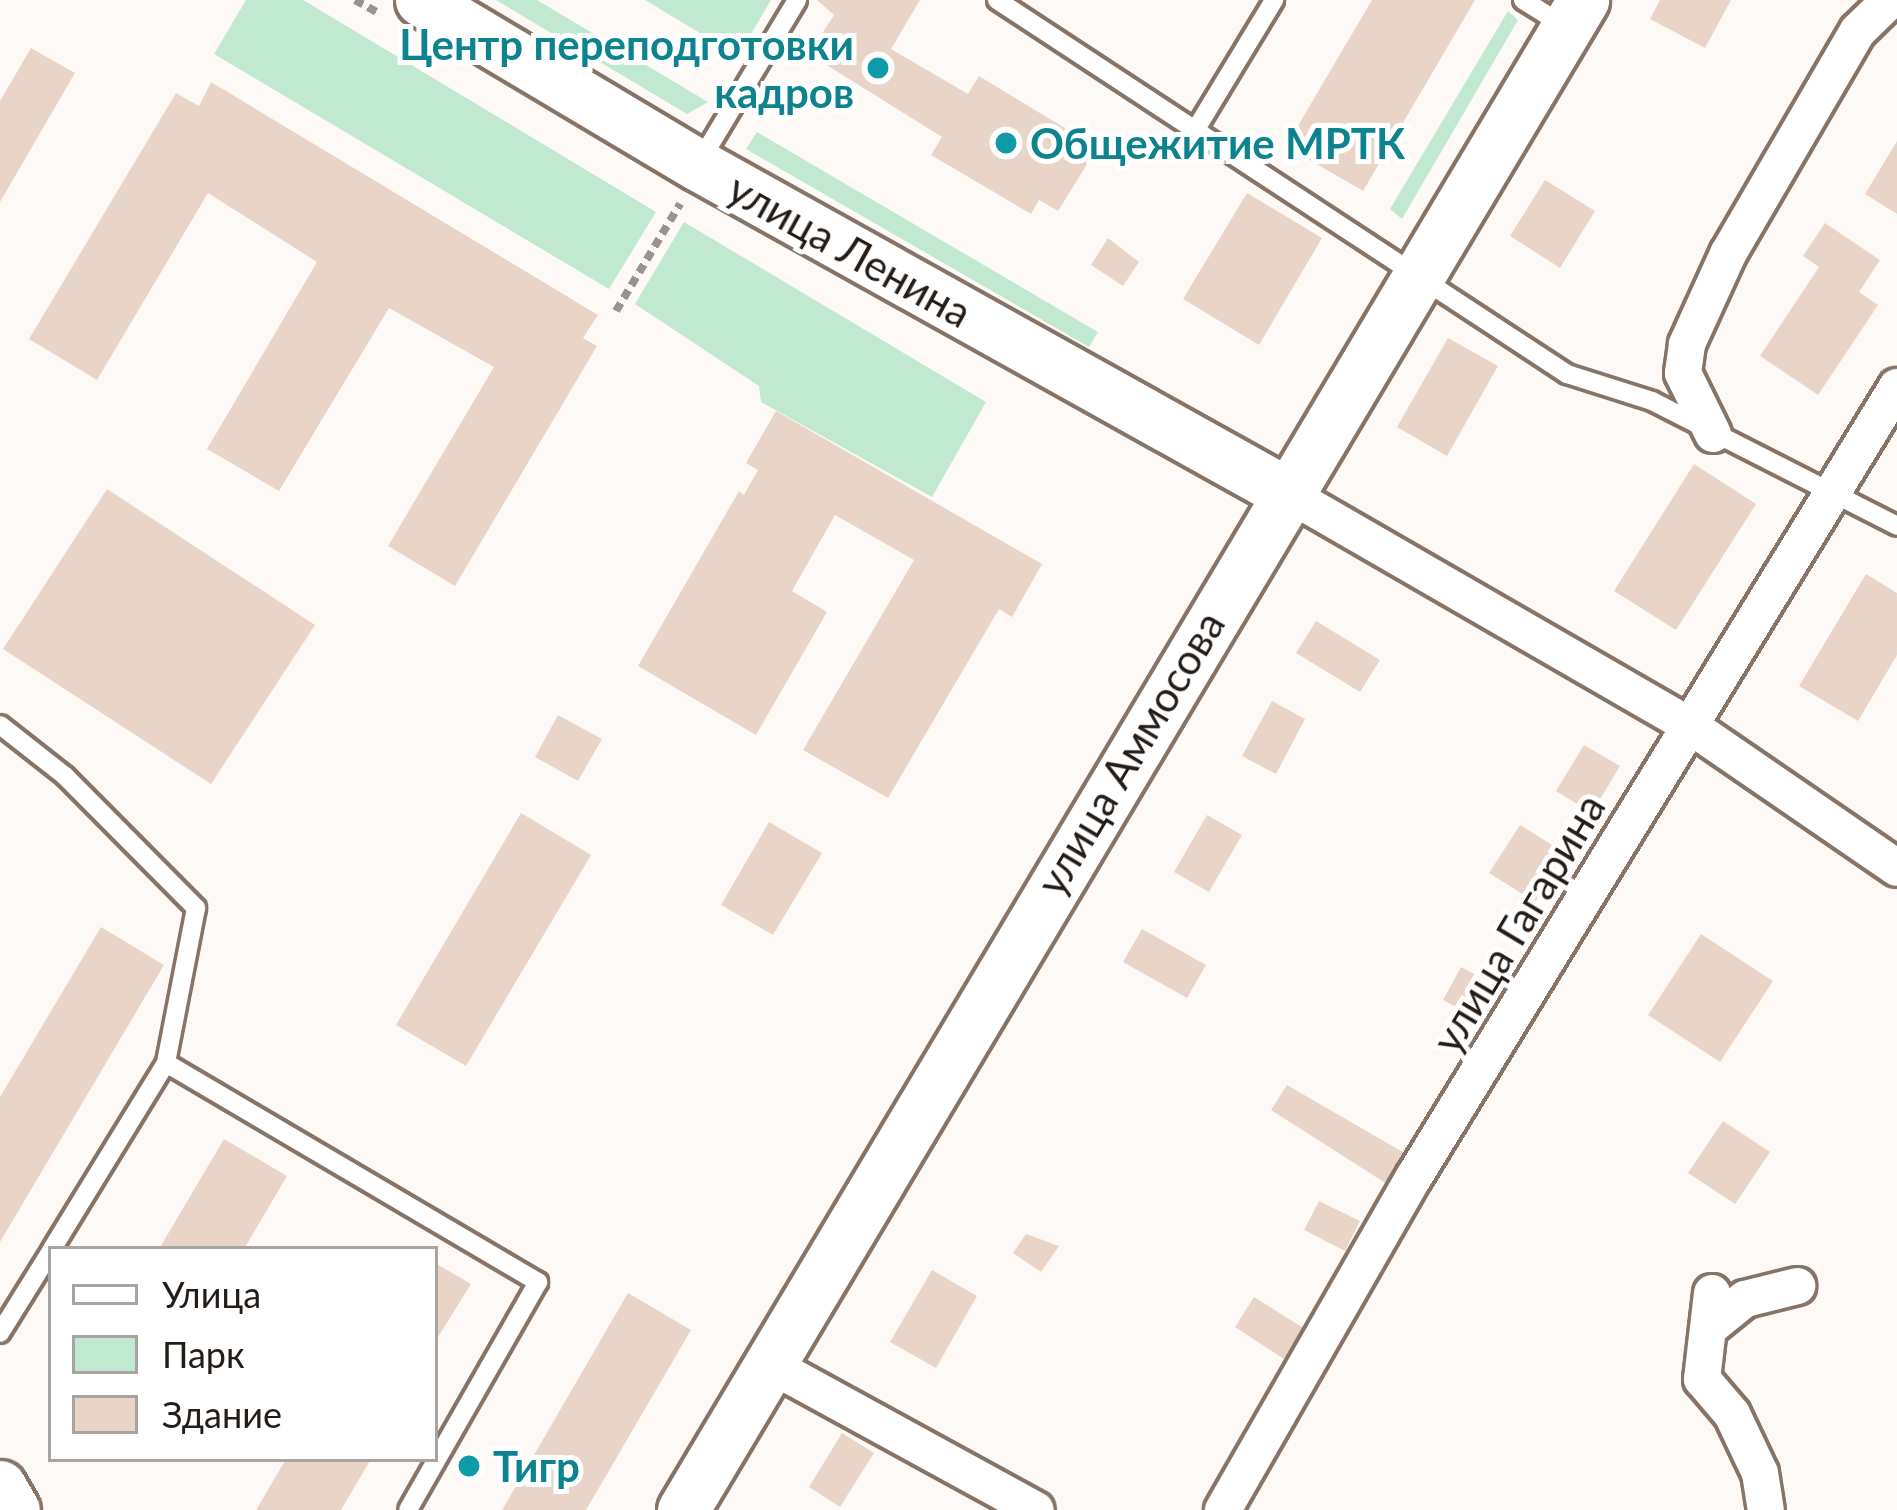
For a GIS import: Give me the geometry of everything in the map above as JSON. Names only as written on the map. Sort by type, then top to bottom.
[{"type":"main road","name":"улица Ленина","points":[[421,0],[694,176],[1285,492]]},
{"type":"main road","name":"улица Аммосова","points":[[683,1510],[1414,272],[1575,14]]},
{"type":"main road","points":[[0,1486],[14,1510]]},
{"type":"street","points":[[1713,434],[1684,373],[1687,344],[1728,254],[1858,31],[1890,0]]},
{"type":"street","name":"улица Гагарина","points":[[1223,1510],[1414,1177],[1897,387]]},
{"type":"street","points":[[1285,492],[1689,725],[1897,868]]},
{"type":"street","points":[[1766,1510],[1760,1473],[1732,1414],[1702,1379],[1710,1311],[1797,1286]]},
{"type":"street","points":[[770,1364],[1036,1510]]},
{"type":"lane","points":[[694,176],[797,0]]},
{"type":"lane","points":[[997,0],[1568,374],[1652,401],[1836,490],[1897,526]]},
{"type":"lane","points":[[1196,129],[1274,0]]},
{"type":"lane","points":[[1522,0],[1575,14]]},
{"type":"lane","points":[[0,725],[65,776],[196,908],[166,1063],[53,1246]]},
{"type":"lane","points":[[166,1063],[538,1282],[438,1457]]},
{"type":"lane","points":[[0,1334],[48,1255]]},
{"type":"lane","points":[[408,1510],[435,1462]]},
{"type":"path","points":[[616,311],[694,176]]},
{"type":"green space","points":[[246,0],[303,0],[656,212],[609,289],[214,54]]},
{"type":"green space","points":[[496,0],[537,0],[708,102],[687,114]]},
{"type":"green space","points":[[645,0],[771,0],[738,56]]},
{"type":"green space","points":[[1508,11],[1518,20],[1402,219],[1390,209]]},
{"type":"green space","points":[[757,132],[1098,332],[1089,347],[746,149]]},
{"type":"green space","points":[[684,222],[986,402],[932,497],[761,402],[759,386],[635,304]]},
{"type":"building","points":[[817,0],[920,0],[891,49],[968,94],[979,76],[1078,136],[1069,149],[1089,161],[1058,211],[1039,200],[1031,214],[931,155],[942,137],[809,54],[834,15]]},
{"type":"building","points":[[1372,0],[1475,0],[1363,191],[1286,146]]},
{"type":"building","points":[[1660,0],[1731,0],[1705,48],[1650,19]]},
{"type":"building","points":[[31,48],[75,73],[0,202],[0,101]]},
{"type":"building","points":[[211,82],[598,315],[583,338],[597,346],[455,586],[388,546],[494,367],[389,308],[279,491],[207,449],[317,262],[208,193],[97,380],[29,339],[176,93],[199,106]]},
{"type":"building","points":[[1897,141],[1897,214],[1865,194]]},
{"type":"building","points":[[1545,180],[1595,211],[1560,268],[1510,236]]},
{"type":"building","points":[[1247,193],[1322,238],[1259,345],[1183,299]]},
{"type":"building","points":[[1825,223],[1880,260],[1859,292],[1878,305],[1818,395],[1760,356],[1819,267],[1803,256]]},
{"type":"building","points":[[1108,238],[1139,262],[1123,286],[1091,265]]},
{"type":"building","points":[[1448,338],[1498,366],[1447,456],[1397,427]]},
{"type":"building","points":[[776,411],[1042,564],[1012,617],[999,609],[888,798],[803,750],[914,560],[835,515],[792,591],[827,612],[756,735],[638,666],[739,491],[744,495],[758,470],[746,463]]},
{"type":"building","points":[[1694,464],[1756,504],[1676,630],[1614,591]]},
{"type":"building","points":[[107,489],[315,625],[211,784],[3,649]]},
{"type":"building","points":[[1866,574],[1897,593],[1897,655],[1858,721],[1799,686]]},
{"type":"building","points":[[1316,621],[1380,660],[1360,692],[1296,653]]},
{"type":"building","points":[[1272,701],[1305,719],[1276,774],[1242,756]]},
{"type":"building","points":[[558,715],[602,739],[578,781],[535,757]]},
{"type":"building","points":[[1584,745],[1620,766],[1592,813],[1556,791]]},
{"type":"building","points":[[521,813],[591,855],[466,1066],[396,1025]]},
{"type":"building","points":[[1207,815],[1242,835],[1209,892],[1174,872]]},
{"type":"building","points":[[769,822],[822,853],[773,935],[721,905]]},
{"type":"building","points":[[1520,825],[1565,853],[1535,902],[1489,873]]},
{"type":"building","points":[[101,927],[164,965],[0,1242],[0,1097]]},
{"type":"building","points":[[1142,929],[1206,965],[1187,998],[1123,962]]},
{"type":"building","points":[[1701,934],[1773,981],[1720,1062],[1648,1015]]},
{"type":"building","points":[[1461,967],[1490,982],[1471,1015],[1443,1000]]},
{"type":"building","points":[[1287,1085],[1420,1162],[1401,1193],[1271,1110]]},
{"type":"building","points":[[1723,1121],[1770,1152],[1735,1204],[1688,1173]]},
{"type":"building","points":[[224,1139],[287,1176],[246,1246],[161,1246]]},
{"type":"building","points":[[1319,1201],[1360,1221],[1345,1251],[1304,1230]]},
{"type":"building","points":[[1026,1234],[1059,1246],[1041,1272],[1013,1253]]},
{"type":"building","points":[[438,1265],[471,1284],[438,1337]]},
{"type":"building","points":[[932,1270],[977,1296],[936,1368],[890,1342]]},
{"type":"building","points":[[628,1293],[691,1330],[586,1510],[502,1510]]},
{"type":"building","points":[[1254,1297],[1305,1329],[1284,1359],[1235,1327]]},
{"type":"building","points":[[842,1433],[874,1453],[840,1507],[809,1487]]},
{"type":"building","points":[[284,1462],[369,1462],[341,1510],[256,1510]]},
{"type":"place","name":"Центр переподготовки кадров","points":[[878,68]]},
{"type":"place","name":"Общежитие МРТК","points":[[1006,143]]},
{"type":"place","name":"Тигр","points":[[469,1466]]}]
